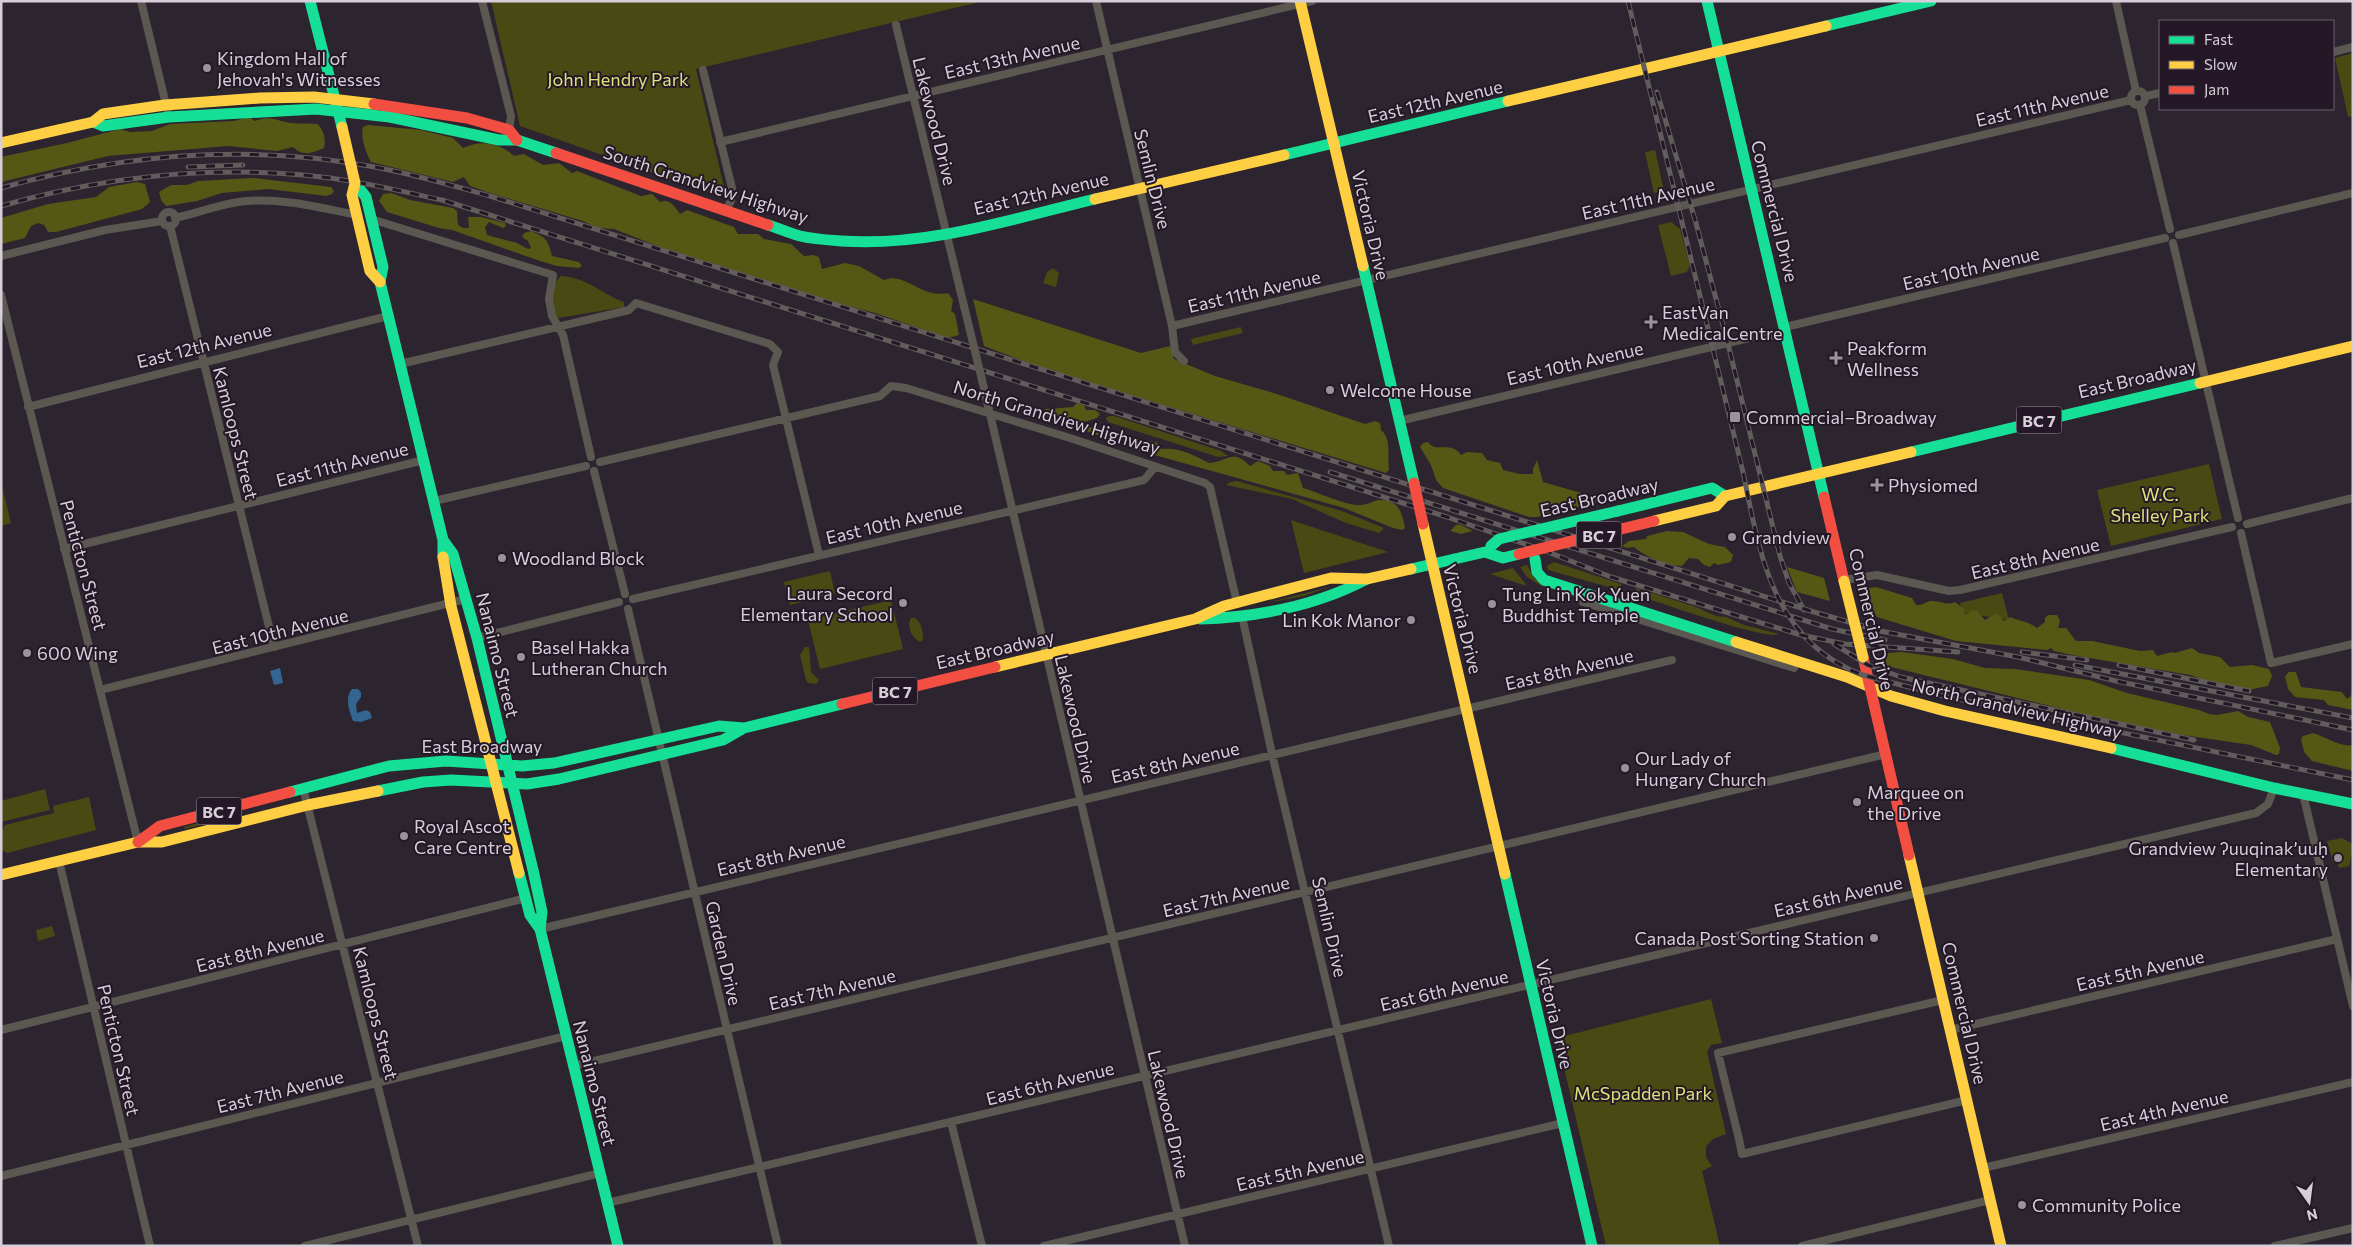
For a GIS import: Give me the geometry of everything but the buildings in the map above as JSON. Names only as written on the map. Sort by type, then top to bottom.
[{"type":"main road","name":"Nanaimo Street","points":[[310,1],[355,183],[366,197],[383,267],[380,282],[443,540],[442,558],[451,604],[490,762],[530,915],[540,928]]},
{"type":"main road","name":"Commercial Drive","points":[[1707,1],[2001,1246]]},
{"type":"main road","name":"East 12th Avenue","points":[[947,234],[1931,1]]},
{"type":"main road","name":"Victoria Drive","points":[[1304,2],[1333,142],[1592,1246]]},
{"type":"main road","name":"South Grandview Highway","points":[[1,144],[94,122],[103,114],[166,105],[260,98],[314,97],[337,106],[499,140],[513,135],[725,211],[801,236],[846,243],[892,242],[947,234]]},
{"type":"main road","name":"South Grandview Highway","points":[[94,122],[103,126],[169,117],[337,106]]},
{"type":"main road","name":"Nanaimo Street","points":[[355,183],[352,195],[370,271],[380,282]]},
{"type":"main road","name":"East Broadway","points":[[1488,549],[1503,558],[1716,506],[1725,496],[2204,380],[2353,346]]},
{"type":"main road","name":"East Broadway","points":[[1195,619],[1227,619],[1335,595],[1367,579],[1488,549],[1499,539],[1712,488],[1725,496]]},
{"type":"main road","name":"Nanaimo Street","points":[[443,540],[453,554],[466,599],[513,783],[542,912],[540,928],[618,1246]]},
{"type":"main road","name":"North Grandview Highway","points":[[1543,548],[1535,559],[1537,572],[1544,580],[1838,674],[1891,696],[2274,788],[2353,804]]},
{"type":"main road","name":"East Broadway","points":[[1,875],[138,842],[162,842],[308,805],[423,782],[451,780],[527,784],[559,779],[662,756],[722,740],[744,728],[1195,619],[1238,602],[1331,578],[1367,579]]},
{"type":"main road","name":"East Broadway","points":[[138,842],[160,826],[389,766],[446,761],[490,762],[522,766],[554,763],[719,726],[744,728]]},
{"type":"street","points":[[141,1],[169,117]]},
{"type":"street","points":[[482,1],[511,116],[513,135]]},
{"type":"street","name":"Semlin Drive","points":[[1096,1],[1172,326],[1175,352],[1184,361]]},
{"type":"street","points":[[2116,1],[2136,91]]},
{"type":"street","name":"East 13th Avenue","points":[[720,142],[1304,2]]},
{"type":"street","name":"Lakewood Drive","points":[[896,25],[982,380],[1185,1246]]},
{"type":"street","points":[[2334,52],[2353,47]]},
{"type":"street","points":[[703,70],[733,195],[725,211]]},
{"type":"street","points":[[2136,91],[2142,92],[2146,96]]},
{"type":"street","points":[[2136,91],[2132,94],[2131,100],[2134,104],[2140,105],[2145,102],[2146,96]]},
{"type":"street","points":[[2146,96],[2159,92]]},
{"type":"street","name":"East 11th Avenue","points":[[1172,326],[2131,100]]},
{"type":"street","points":[[2140,105],[2170,229]]},
{"type":"street","points":[[2179,235],[2353,193]]},
{"type":"street","points":[[175,218],[246,201],[269,200],[297,203],[357,215]]},
{"type":"street","points":[[167,213],[173,214],[175,218],[175,223],[170,226],[165,225],[162,221],[162,217],[167,213]]},
{"type":"street","points":[[371,220],[553,275],[549,299],[552,316],[559,327],[568,358],[591,457]]},
{"type":"street","points":[[1,256],[105,230],[162,221]]},
{"type":"street","name":"Kamloops Street","points":[[170,226],[274,648]]},
{"type":"street","points":[[2170,229],[2175,230],[2179,235]]},
{"type":"street","points":[[2170,229],[2165,233],[2165,238],[2168,242],[2173,243],[2178,240],[2179,235]]},
{"type":"street","name":"East 10th Avenue","points":[[1785,326],[2165,238]]},
{"type":"street","points":[[2173,243],[2238,518]]},
{"type":"street","name":"Penticton Street","points":[[1,295],[138,842]]},
{"type":"street","points":[[400,364],[629,310],[636,303],[770,344],[778,352],[773,365],[819,555]]},
{"type":"street","name":"East 12th Avenue","points":[[28,407],[388,316]]},
{"type":"street","name":"East 10th Avenue","points":[[1399,421],[1766,334],[1788,339]]},
{"type":"street","name":"North Grandview Highway","points":[[786,417],[880,396],[891,386],[906,388],[1205,482],[1210,487],[1238,602]]},
{"type":"street","points":[[600,462],[786,417]]},
{"type":"street","points":[[586,466],[586,461],[591,457],[598,458],[600,462]]},
{"type":"street","name":"East 11th Avenue","points":[[64,549],[424,460]]},
{"type":"street","points":[[594,471],[598,469],[600,462]]},
{"type":"street","points":[[586,466],[594,471]]},
{"type":"street","points":[[434,501],[586,466]]},
{"type":"street","name":"East 10th Avenue","points":[[633,599],[1144,480],[1155,467]]},
{"type":"street","points":[[594,471],[624,594]]},
{"type":"street","points":[[2247,524],[2353,498]]},
{"type":"street","points":[[2238,518],[2243,519],[2247,524],[2246,530],[2241,533],[2236,532],[2232,527],[2233,522],[2238,518]]},
{"type":"street","name":"East 8th Avenue","points":[[1844,580],[1877,575],[1949,591],[1960,590],[2232,527]]},
{"type":"street","points":[[2241,533],[2271,663],[2353,644]]},
{"type":"street","points":[[624,594],[629,594],[633,599],[633,604],[628,609],[623,608],[619,602],[620,596],[624,594]]},
{"type":"street","name":"East 10th Avenue","points":[[100,690],[466,599]]},
{"type":"street","points":[[477,638],[619,602]]},
{"type":"street","points":[[1583,602],[1794,668]]},
{"type":"street","name":"Garden Drive","points":[[628,609],[778,1246]]},
{"type":"street","name":"Semlin Drive","points":[[1242,616],[1272,754],[1389,1246]]},
{"type":"street","name":"East 8th Avenue","points":[[540,928],[1672,660]]},
{"type":"street","name":"East 7th Avenue","points":[[573,1066],[1886,754]]},
{"type":"street","name":"Kamloops Street","points":[[303,788],[418,1246]]},
{"type":"street","name":"East 6th Avenue","points":[[607,1204],[2256,813],[2268,804],[2274,788]]},
{"type":"street","points":[[2303,794],[2353,1006]]},
{"type":"street","name":"Penticton Street","points":[[58,861],[150,1246]]},
{"type":"street","name":"East 8th Avenue","points":[[1,1030],[526,898]]},
{"type":"street","name":"East 5th Avenue","points":[[1950,1030],[2337,939]]},
{"type":"street","points":[[1943,1000],[1718,1053],[1742,1154],[1967,1100]]},
{"type":"street","name":"East 7th Avenue","points":[[1,1176],[566,1036]]},
{"type":"street","name":"East 4th Avenue","points":[[1983,1168],[2353,1082]]},
{"type":"street","points":[[951,1122],[982,1246]]},
{"type":"street","name":"East 5th Avenue","points":[[1044,1246],[1563,1123]]},
{"type":"street","points":[[305,1246],[600,1173]]},
{"type":"street","points":[[1802,1246],[1990,1200]]},
{"type":"street","points":[[2275,1246],[2353,1228]]},
{"type":"green space","name":"John Hendry Park","points":[[491,1],[984,1],[696,69],[724,187],[716,195],[520,126]]},
{"type":"green space","points":[[2353,53],[2353,116],[2348,117],[2335,58]]},
{"type":"green space","points":[[1655,150],[1664,191],[1654,193],[1645,152]]},
{"type":"green space","points":[[1671,222],[1680,229],[1690,265],[1687,272],[1671,276],[1658,225]]},
{"type":"green space","points":[[1053,268],[1059,273],[1056,287],[1043,283],[1047,272]]},
{"type":"green space","points":[[561,276],[571,277],[587,283],[624,302],[624,307],[558,318],[555,316],[553,306],[553,290]]},
{"type":"green space","points":[[1241,327],[1243,333],[1193,345],[1191,339]]},
{"type":"green space","points":[[1109,416],[1221,451],[1228,456],[1218,457],[1108,422],[1106,418]]},
{"type":"green space","name":"W.C. Shelley Park","points":[[2209,464],[2222,519],[2111,546],[2097,490]]},
{"type":"green space","points":[[1237,481],[1342,511],[1384,528],[1379,533],[1346,523],[1292,499],[1226,485]]},
{"type":"green space","points":[[1,482],[11,523],[1,526]]},
{"type":"green space","points":[[1291,520],[1388,552],[1304,573]]},
{"type":"green space","points":[[1554,562],[1621,584],[1623,591],[1548,570],[1547,566]]},
{"type":"green space","points":[[1527,565],[1535,579],[1542,583],[1694,634],[1540,585],[1527,577],[1520,567]]},
{"type":"green space","points":[[1513,568],[1527,586],[1490,574]]},
{"type":"green space","points":[[830,571],[835,594],[790,605],[784,582]]},
{"type":"green space","points":[[1329,587],[1304,596],[1266,603]]},
{"type":"green space","points":[[1636,588],[1696,607],[1716,616],[1726,617],[1744,625],[1779,634],[1770,635],[1754,632],[1686,612],[1634,594]]},
{"type":"green space","points":[[2002,593],[2009,620],[1963,613],[1960,603]]},
{"type":"green space","points":[[891,600],[903,649],[820,669],[808,620]]},
{"type":"green space","points":[[911,618],[915,618],[921,625],[923,640],[920,642],[911,632],[909,625]]},
{"type":"green space","points":[[805,647],[809,647],[811,672],[819,680],[816,684],[808,683],[806,680],[800,655]]},
{"type":"green space","points":[[45,789],[50,810],[1,822],[1,801]]},
{"type":"green space","points":[[89,797],[96,830],[7,853],[1,850],[1,832],[5,825],[54,813],[53,806]]},
{"type":"green space","points":[[235,813],[223,819],[185,829],[184,827]]},
{"type":"green space","points":[[2342,838],[2351,843],[2353,848],[2349,866],[2339,868],[2337,862],[2333,863],[2327,841]]},
{"type":"green space","points":[[52,926],[55,936],[38,941],[36,930]]},
{"type":"green space","name":"McSpadden Park","points":[[1711,999],[1722,1043],[1711,1045],[1707,1052],[1726,1134],[1713,1139],[1706,1146],[1706,1157],[1712,1166],[1702,1171],[1720,1246],[1606,1246],[1557,1038]]},
{"type":"shaded area","points":[[249,117],[255,121],[270,118],[292,123],[317,124],[324,135],[324,148],[304,153],[293,147],[277,151],[228,146],[108,156],[1,182],[1,157],[120,129],[130,132],[152,131],[170,124],[234,121]]},
{"type":"shaded area","points":[[368,125],[421,130],[453,138],[463,148],[483,143],[490,144],[503,148],[514,156],[524,154],[543,165],[559,163],[572,173],[577,171],[641,196],[652,194],[660,202],[667,201],[672,204],[680,214],[687,210],[734,227],[738,234],[758,234],[764,239],[791,244],[804,256],[813,255],[819,257],[822,269],[845,263],[859,266],[884,280],[899,279],[930,292],[938,294],[948,293],[953,300],[951,311],[955,314],[959,335],[948,338],[875,313],[825,300],[660,247],[614,229],[597,228],[583,221],[470,186],[464,177],[453,182],[371,162],[365,150],[362,135],[363,127]]},
{"type":"shaded area","points":[[253,178],[331,187],[334,191],[326,196],[269,189],[222,193],[197,201],[166,206],[161,200],[159,192],[171,185],[187,185],[198,181]]},
{"type":"shaded area","points":[[137,182],[145,184],[150,202],[142,209],[56,232],[48,232],[44,225],[38,223],[31,226],[25,238],[1,244],[1,218],[48,204],[96,197],[109,187]]},
{"type":"shaded area","points":[[391,193],[410,200],[453,208],[457,211],[458,225],[463,228],[469,228],[468,217],[481,217],[505,223],[506,226],[503,228],[489,222],[485,227],[487,235],[517,243],[528,249],[531,248],[528,241],[522,237],[524,233],[531,231],[546,240],[552,256],[579,262],[582,266],[579,268],[557,266],[452,230],[439,228],[387,212],[379,201],[383,194]]},
{"type":"shaded area","points":[[973,299],[1141,353],[1170,346],[1174,359],[1215,376],[1277,394],[1365,424],[1375,421],[1380,423],[1381,430],[1388,443],[1389,470],[1386,473],[1036,366],[984,346]]},
{"type":"shaded area","points":[[1077,403],[1084,405],[1086,410],[1095,410],[1100,414],[1097,418],[1084,422],[1085,426],[1109,431],[1118,439],[1116,442],[1046,416],[1044,411],[1046,409],[1073,407]]},
{"type":"shaded area","points":[[1135,438],[1158,443],[1161,449],[1174,449],[1186,452],[1209,463],[1234,457],[1239,458],[1250,466],[1258,461],[1270,466],[1273,471],[1284,471],[1287,475],[1298,473],[1303,488],[1354,505],[1386,500],[1395,504],[1401,512],[1405,528],[1402,530],[1393,528],[1344,508],[1133,449],[1129,444],[1130,440]]},
{"type":"shaded area","points":[[1428,442],[1435,447],[1452,448],[1461,455],[1467,452],[1482,453],[1487,460],[1500,463],[1503,470],[1520,474],[1533,474],[1537,460],[1543,482],[1602,499],[1599,502],[1537,517],[1529,517],[1443,488],[1436,480],[1431,465],[1420,447],[1423,443]]},
{"type":"shaded area","points":[[1456,525],[1461,525],[1473,531],[1461,534],[1450,531]]},
{"type":"shaded area","points":[[1667,531],[1683,532],[1709,544],[1725,547],[1733,555],[1731,562],[1718,565],[1714,563],[1710,567],[1704,565],[1698,559],[1689,558],[1682,566],[1668,564],[1656,560],[1634,547],[1627,548],[1622,546],[1629,541],[1646,539],[1647,536]]},
{"type":"shaded area","points":[[1787,567],[1824,578],[1830,601],[1797,592]]},
{"type":"shaded area","points":[[1876,587],[1912,598],[1916,605],[1931,601],[1955,602],[1964,609],[1965,615],[1972,610],[1977,611],[1985,620],[1995,614],[2004,621],[2010,617],[2037,628],[2045,622],[2045,618],[2048,615],[2057,615],[2060,621],[2058,628],[2066,628],[2076,641],[2092,641],[2140,651],[2153,650],[2157,656],[2192,648],[2199,653],[2220,657],[2230,667],[2252,665],[2269,669],[2272,676],[2268,686],[2248,690],[2212,683],[2190,675],[2072,655],[2054,651],[2051,648],[2047,650],[1956,641],[1877,617],[1872,607],[1869,588]]},
{"type":"shaded area","points":[[1902,652],[1953,659],[1985,668],[2015,669],[2089,680],[2127,693],[2209,714],[2217,715],[2238,711],[2248,717],[2270,722],[2280,748],[2279,754],[2276,755],[2251,745],[2183,735],[2099,718],[1887,666],[1885,657],[1888,653]]},
{"type":"shaded area","points":[[2289,672],[2296,672],[2301,687],[2342,692],[2347,699],[2351,696],[2353,685],[2353,710],[2328,705],[2324,700],[2295,697],[2288,689],[2285,676]]},
{"type":"shaded area","points":[[2313,733],[2339,744],[2353,745],[2353,771],[2312,761],[2304,752],[2301,739],[2303,736]]},
{"type":"water","points":[[280,668],[283,683],[274,685],[270,671]]},
{"type":"water","points":[[352,689],[358,689],[361,692],[361,697],[356,704],[357,713],[366,710],[370,712],[372,718],[361,722],[353,721],[348,701]]},
{"type":"railway","points":[[1628,1],[1743,472],[1756,534],[1776,592],[1790,618],[1809,641],[1833,660],[1863,675],[1943,696],[2353,780]]},
{"type":"railway","points":[[1657,92],[1696,223],[1780,556],[1789,583],[1804,610]]},
{"type":"railway","points":[[1,188],[46,176],[138,160],[230,154],[323,159],[400,172],[490,196],[1814,612],[1880,631],[2018,657],[2116,681],[2353,730]]},
{"type":"railway","points":[[188,167],[243,165]]},
{"type":"railway","points":[[1,206],[75,188],[113,182],[188,173],[227,172],[303,175],[338,179],[442,200],[1447,517],[1548,552],[1611,577],[1801,635],[1845,644],[1958,652]]},
{"type":"railway","points":[[1330,472],[1832,629],[1885,640]]},
{"type":"railway","points":[[1834,644],[1868,665],[1901,677],[2194,740]]},
{"type":"railway","points":[[2022,652],[2087,660]]},
{"type":"railway","points":[[2075,665],[2353,718]]},
{"type":"railway","points":[[2119,665],[2249,691]]},
{"type":"traffic: fast","points":[[310,1],[342,127]]},
{"type":"traffic: fast","points":[[1707,1],[1824,497]]},
{"type":"traffic: fast","points":[[1826,26],[1931,1]]},
{"type":"traffic: fast","points":[[1284,155],[1508,101]]},
{"type":"traffic: fast","points":[[93,122],[103,126],[169,117],[316,109],[390,117],[499,140],[517,140],[556,153]]},
{"type":"traffic: fast","points":[[355,183],[366,197],[383,267],[380,282],[443,540],[443,557]]},
{"type":"traffic: fast","points":[[768,225],[800,236],[820,239],[873,242],[906,240],[969,230],[1095,199]]},
{"type":"traffic: fast","points":[[1363,266],[1414,483]]},
{"type":"traffic: fast","points":[[1911,452],[2200,383]]},
{"type":"traffic: fast","points":[[1618,511],[1712,488],[1725,496]]},
{"type":"traffic: fast","points":[[1491,546],[1499,539],[1618,511]]},
{"type":"traffic: fast","points":[[443,540],[453,554],[477,638],[533,870],[542,912],[540,929]]},
{"type":"traffic: fast","points":[[1411,569],[1485,552],[1503,558],[1519,554]]},
{"type":"traffic: fast","points":[[1535,559],[1537,572],[1544,580],[1736,642]]},
{"type":"traffic: fast","points":[[1200,619],[1264,613],[1307,603],[1367,579]]},
{"type":"traffic: fast","points":[[378,791],[423,782],[451,780],[527,784],[559,779],[723,740],[744,728],[842,704]]},
{"type":"traffic: fast","points":[[290,792],[389,766],[446,761],[522,766],[554,763],[719,726],[744,728]]},
{"type":"traffic: fast","points":[[2111,748],[2274,788],[2353,804]]},
{"type":"traffic: fast","points":[[519,873],[530,915],[540,929],[618,1246]]},
{"type":"traffic: fast","points":[[1505,874],[1592,1246]]},
{"type":"traffic: slow","points":[[1300,1],[1363,266]]},
{"type":"traffic: slow","points":[[1508,101],[1826,26]]},
{"type":"traffic: slow","points":[[1,143],[93,122],[103,114],[165,105],[260,98],[314,97],[374,104]]},
{"type":"traffic: slow","points":[[342,127],[355,183]]},
{"type":"traffic: slow","points":[[1095,199],[1284,155]]},
{"type":"traffic: slow","points":[[355,183],[352,195],[370,271],[380,282]]},
{"type":"traffic: slow","points":[[2200,383],[2353,346]]},
{"type":"traffic: slow","points":[[1654,521],[1716,506],[1725,496],[1911,452]]},
{"type":"traffic: slow","points":[[1423,524],[1505,874]]},
{"type":"traffic: slow","points":[[443,557],[451,606],[519,873]]},
{"type":"traffic: slow","points":[[995,667],[1195,619],[1224,606],[1331,578],[1367,579],[1411,569]]},
{"type":"traffic: slow","points":[[1844,581],[1863,657]]},
{"type":"traffic: slow","points":[[1736,642],[1847,677],[1891,696],[1945,711],[2111,748]]},
{"type":"traffic: slow","points":[[1,875],[138,842],[162,842],[308,805],[378,791]]},
{"type":"traffic: slow","points":[[1909,855],[2001,1246]]},
{"type":"traffic: jam","points":[[374,104],[467,118],[509,130],[517,140]]},
{"type":"traffic: jam","points":[[556,153],[768,225]]},
{"type":"traffic: jam","points":[[1414,483],[1423,524]]},
{"type":"traffic: jam","points":[[1824,497],[1844,581]]},
{"type":"traffic: jam","points":[[1519,554],[1654,521]]},
{"type":"traffic: jam","points":[[1863,657],[1909,855]]},
{"type":"traffic: jam","points":[[842,704],[995,667]]},
{"type":"traffic: jam","points":[[138,842],[160,826],[290,792]]},
{"type":"place","name":"Kingdom Hall of Jehovah's Witnesses","points":[[207,68]]},
{"type":"place","name":"EastVan MedicalCentre","points":[[1651,322]]},
{"type":"place","name":"Peakform Wellness","points":[[1836,358]]},
{"type":"place","name":"Welcome House","points":[[1330,390]]},
{"type":"place","name":"Commercial–Broadway","points":[[1735,417]]},
{"type":"place","name":"Physiomed","points":[[1877,485]]},
{"type":"place","name":"Grandview","points":[[1732,537]]},
{"type":"place","name":"Woodland Block","points":[[502,558]]},
{"type":"place","name":"Laura Secord Elementary School","points":[[903,603]]},
{"type":"place","name":"Tung Lin Kok Yuen Buddhist Temple","points":[[1492,604]]},
{"type":"place","name":"Lin Kok Manor","points":[[1411,620]]},
{"type":"place","name":"600 Wing","points":[[27,653]]},
{"type":"place","name":"Basel Hakka Lutheran Church","points":[[521,657]]},
{"type":"place","name":"Our Lady of Hungary Church","points":[[1625,768]]},
{"type":"place","name":"Marquee on the Drive","points":[[1857,802]]},
{"type":"place","name":"Royal Ascot Care Centre","points":[[404,836]]},
{"type":"place","name":"Grandview ʔuuqinak’uuḥ Elementary","points":[[2338,858]]},
{"type":"place","name":"Canada Post Sorting Station","points":[[1874,938]]},
{"type":"place","name":"Community Police","points":[[2022,1205]]}]
